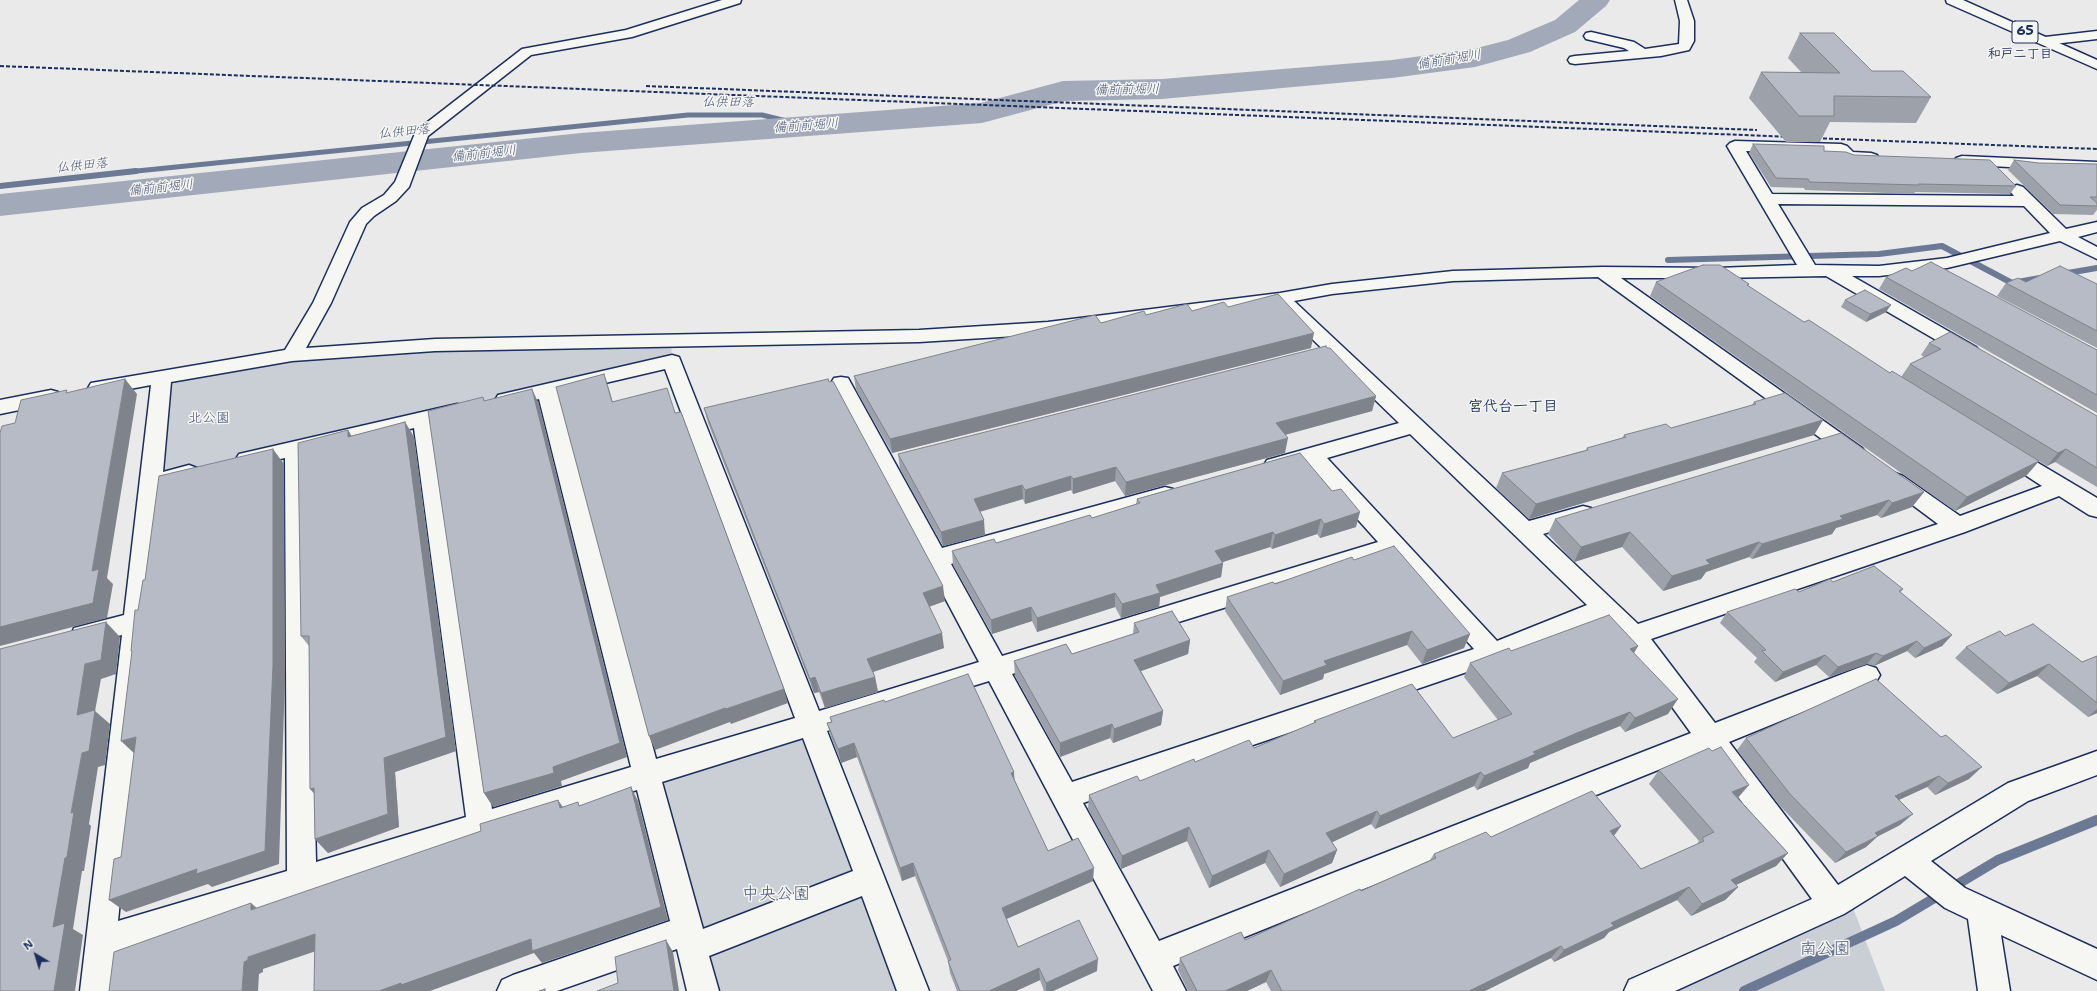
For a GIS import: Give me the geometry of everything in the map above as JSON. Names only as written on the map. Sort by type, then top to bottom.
[{"type":"street","points":[[292,355],[322,303],[358,222],[368,212],[390,198],[403,184],[421,134],[527,52],[638,31],[735,0]]},
{"type":"street","points":[[1575,60],[1680,49],[1686,44],[1686,13],[1681,0]]},
{"type":"street","name":"65","points":[[1952,0],[2097,65]]},
{"type":"street","points":[[2045,41],[2097,35]]},
{"type":"street","points":[[1591,36],[1629,46],[1642,52]]},
{"type":"street","points":[[1888,158],[1849,157],[1841,150],[1735,146],[1767,199],[1818,270],[1986,361]]},
{"type":"street","points":[[1950,161],[2097,167]]},
{"type":"street","points":[[1989,162],[2062,235],[2097,254]]},
{"type":"street","points":[[1767,199],[2028,201]]},
{"type":"street","points":[[1,411],[75,393],[292,355],[435,345],[579,341],[919,336],[1048,328],[1083,322],[1280,298],[1332,289],[1453,276],[1602,272],[1717,273],[1818,270],[1879,271],[1947,263],[2097,227]]},
{"type":"street","points":[[1923,265],[1951,280]]},
{"type":"street","points":[[1602,272],[1957,526]]},
{"type":"street","points":[[1717,273],[1744,290]]},
{"type":"street","points":[[1280,298],[1634,635],[1834,904]]},
{"type":"street","points":[[981,350],[1048,328]]},
{"type":"street","points":[[1311,356],[1334,350]]},
{"type":"street","points":[[151,482],[672,361],[702,416],[812,724],[913,991]]},
{"type":"street","points":[[96,991],[100,942],[162,377]]},
{"type":"street","points":[[841,383],[893,462],[936,559],[1170,991]]},
{"type":"street","points":[[547,390],[703,991]]},
{"type":"street","points":[[423,419],[481,826]]},
{"type":"street","points":[[1258,470],[1414,426]]},
{"type":"street","points":[[1812,445],[1835,438]]},
{"type":"street","points":[[1993,445],[2097,509]]},
{"type":"street","points":[[295,448],[302,881]]},
{"type":"street","points":[[1312,455],[1493,653]]},
{"type":"street","points":[[1634,635],[1957,526],[2061,487]]},
{"type":"street","points":[[936,559],[1182,491]]},
{"type":"street","points":[[1525,531],[1600,508]]},
{"type":"street","points":[[100,942],[994,667],[1394,546]]},
{"type":"street","points":[[1064,797],[1493,653],[1605,608]]},
{"type":"street","points":[[60,641],[136,622]]},
{"type":"street","points":[[1152,959],[1867,675]]},
{"type":"street","points":[[1640,991],[1834,904],[2018,792],[2097,764]]},
{"type":"street","points":[[1907,860],[1955,898],[2097,965]]},
{"type":"street","points":[[513,991],[690,939],[870,878]]},
{"type":"street","points":[[1982,910],[1994,991]]},
{"type":"green space","name":"北公園","points":[[671,339],[672,361],[151,482],[162,377],[292,355]]},
{"type":"green space","name":"中央公園","points":[[812,724],[913,991],[704,991],[647,774]]},
{"type":"green space","name":"南公園","points":[[1848,895],[1885,991],[1638,991]]},
{"type":"building","points":[[1800,33],[1834,33],[1872,71],[1903,71],[1931,97],[1834,96],[1834,116],[1799,116],[1761,72],[1840,73]]},
{"type":"building","points":[[1753,144],[1824,146],[1824,151],[1846,152],[1854,155],[1990,160],[2016,186],[1810,182],[1808,179],[1776,178]]},
{"type":"building","points":[[2014,160],[2039,163],[2097,164],[2097,197],[2090,197],[2097,203],[2097,206],[2060,205]]},
{"type":"building","points":[[1931,262],[2097,350],[2097,395],[1886,277],[1906,268],[1912,271]]},
{"type":"building","points":[[1703,265],[1720,265],[1749,284],[1747,285],[1804,322],[1809,320],[1890,373],[1892,371],[2039,461],[1967,497],[1656,282]]},
{"type":"building","points":[[2060,266],[2097,284],[2097,331],[2006,283],[2018,278],[2026,282]]},
{"type":"building","points":[[1865,290],[1891,305],[1870,314],[1845,300]]},
{"type":"building","points":[[1278,294],[1314,333],[890,439],[854,376],[1095,315],[1101,323],[1144,311],[1146,315],[1187,304],[1192,311],[1224,302],[1228,307]]},
{"type":"building","points":[[1950,332],[2097,416],[2097,468],[2066,449],[2058,453],[1910,364],[1941,349],[1929,343]]},
{"type":"building","points":[[1326,346],[1327,348],[1330,348],[1376,396],[1276,423],[1288,438],[1126,482],[1116,467],[1073,479],[1071,476],[1025,490],[1022,485],[974,499],[984,520],[941,532],[898,454]]},
{"type":"building","points":[[604,374],[612,402],[667,388],[675,413],[681,412],[784,689],[726,709],[725,708],[649,736],[556,387]]},
{"type":"building","points":[[125,379],[92,571],[99,569],[93,603],[0,627],[0,433],[2,426],[15,423],[21,400],[67,390],[66,393]]},
{"type":"building","points":[[828,379],[829,382],[833,381],[943,586],[923,593],[942,633],[867,659],[875,677],[821,693],[815,677],[810,679],[704,408]]},
{"type":"building","points":[[532,389],[620,743],[553,767],[554,773],[484,793],[428,411],[483,397],[484,401]]},
{"type":"building","points":[[1785,393],[1823,420],[1536,504],[1502,473],[1588,450],[1587,448],[1626,437],[1624,435],[1666,424],[1671,428],[1756,404],[1754,402]]},
{"type":"building","points":[[405,422],[446,737],[384,758],[388,814],[315,839],[314,788],[310,789],[309,636],[301,636],[298,443],[348,430],[348,437]]},
{"type":"building","points":[[1841,433],[1924,492],[1892,503],[1889,500],[1840,516],[1843,519],[1762,544],[1759,542],[1706,560],[1710,564],[1672,576],[1630,532],[1581,547],[1555,519]]},
{"type":"building","points":[[273,449],[273,665],[265,851],[196,874],[197,869],[109,900],[114,859],[121,857],[136,737],[121,741],[132,651],[135,610],[138,610],[143,580],[145,580],[159,476]]},
{"type":"building","points":[[1300,453],[1332,491],[1341,489],[1360,512],[1324,524],[1321,519],[1275,535],[1273,532],[1215,551],[1223,563],[1156,585],[1160,593],[1122,604],[1115,593],[1037,618],[1031,607],[991,620],[952,551],[994,539],[996,543],[1090,515],[1092,518],[1140,503],[1137,499]]},
{"type":"building","points":[[1394,546],[1470,634],[1427,650],[1412,631],[1324,661],[1327,665],[1283,681],[1227,597],[1273,582],[1275,584],[1352,557],[1354,560]]},
{"type":"building","points":[[1874,566],[1903,589],[1899,591],[1952,635],[1924,648],[1917,641],[1883,656],[1876,653],[1838,667],[1825,655],[1783,672],[1762,651],[1766,650],[1727,612],[1795,589],[1799,592],[1830,579],[1833,582]]},
{"type":"building","points":[[1172,611],[1190,640],[1134,660],[1163,711],[1114,729],[1112,724],[1060,743],[1014,661],[1066,644],[1072,654],[1139,632],[1134,623]]},
{"type":"building","points":[[1609,615],[1638,646],[1630,649],[1678,699],[1635,718],[1630,712],[1533,752],[1536,754],[1484,776],[1481,772],[1380,816],[1377,811],[1326,833],[1337,850],[1284,874],[1269,850],[1212,876],[1189,827],[1122,856],[1089,795],[1137,776],[1140,781],[1194,759],[1195,762],[1249,740],[1254,748],[1316,722],[1314,721],[1412,684],[1453,738],[1512,714],[1470,663],[1509,648],[1511,651]]},
{"type":"building","points":[[106,622],[101,660],[85,664],[77,715],[95,710],[89,751],[82,753],[71,813],[74,812],[67,857],[65,858],[53,927],[65,923],[54,991],[0,991],[0,649]]},
{"type":"building","points":[[2033,624],[2082,662],[2097,656],[2097,703],[2049,664],[2009,683],[1966,647],[2000,631],[2005,636]]},
{"type":"building","points":[[968,674],[1014,772],[1011,773],[1048,851],[1078,838],[1094,868],[1002,908],[1018,947],[1079,920],[1098,959],[1046,983],[1039,968],[989,991],[960,991],[948,961],[951,960],[913,863],[900,868],[854,743],[838,749],[827,723],[832,722],[830,717],[884,700],[885,702]]},
{"type":"building","points":[[1876,679],[1941,737],[1946,735],[1982,767],[1948,783],[1939,776],[1895,796],[1913,814],[1875,833],[1878,836],[1846,852],[1790,794],[1746,738]]},
{"type":"building","points":[[1721,747],[1749,785],[1732,792],[1788,853],[1731,880],[1738,887],[1702,904],[1689,887],[1611,923],[1614,926],[1564,950],[1561,946],[1469,991],[1282,991],[1271,970],[1225,991],[1197,991],[1180,958],[1241,932],[1245,940],[1360,889],[1361,891],[1436,858],[1434,854],[1486,832],[1491,837],[1592,791],[1621,826],[1610,831],[1641,869],[1704,841],[1702,838],[1714,832],[1659,770],[1709,748],[1712,751]]},
{"type":"building","points":[[631,787],[661,907],[532,951],[531,939],[401,985],[401,983],[379,991],[314,991],[315,934],[248,957],[248,960],[244,962],[242,991],[109,991],[114,952],[251,903],[251,910],[481,831],[480,824],[558,800],[560,808],[578,802],[579,806]]},
{"type":"building","points":[[666,940],[674,991],[597,991],[618,983],[615,957]]},
{"type":"waterway","name":"仏供田落","points":[[0,205],[581,143],[982,113],[1063,91],[1162,89],[1392,69],[1475,58],[1519,46],[1565,26],[1596,0]]},
{"type":"waterway","name":"仏供田落","points":[[127,172],[688,115],[762,115],[811,127]]},
{"type":"waterway","name":"仏供田落","points":[[0,186],[136,171]]},
{"type":"waterway","points":[[1668,260],[1879,254],[1942,246],[2012,283],[2040,278]]},
{"type":"waterway","points":[[2062,274],[2097,268]]},
{"type":"waterway","points":[[1744,991],[1896,921],[1998,860],[2097,820]]},
{"type":"railway","points":[[0,66],[1793,137]]},
{"type":"railway","points":[[646,86],[1757,130]]},
{"type":"railway","points":[[1811,138],[2097,149]]},
{"type":"district","name":"和戸二丁目","points":[[2020,55]]},
{"type":"district","name":"宮代台一丁目","points":[[1513,407]]},
{"type":"water label","name":"備前前堀川","points":[[1449,60]]},
{"type":"water label","name":"備前前堀川","points":[[1127,90]]},
{"type":"water label","name":"備前前堀川","points":[[806,126]]},
{"type":"water label","name":"備前前堀川","points":[[484,154]]},
{"type":"water label","name":"備前前堀川","points":[[161,188]]}]
